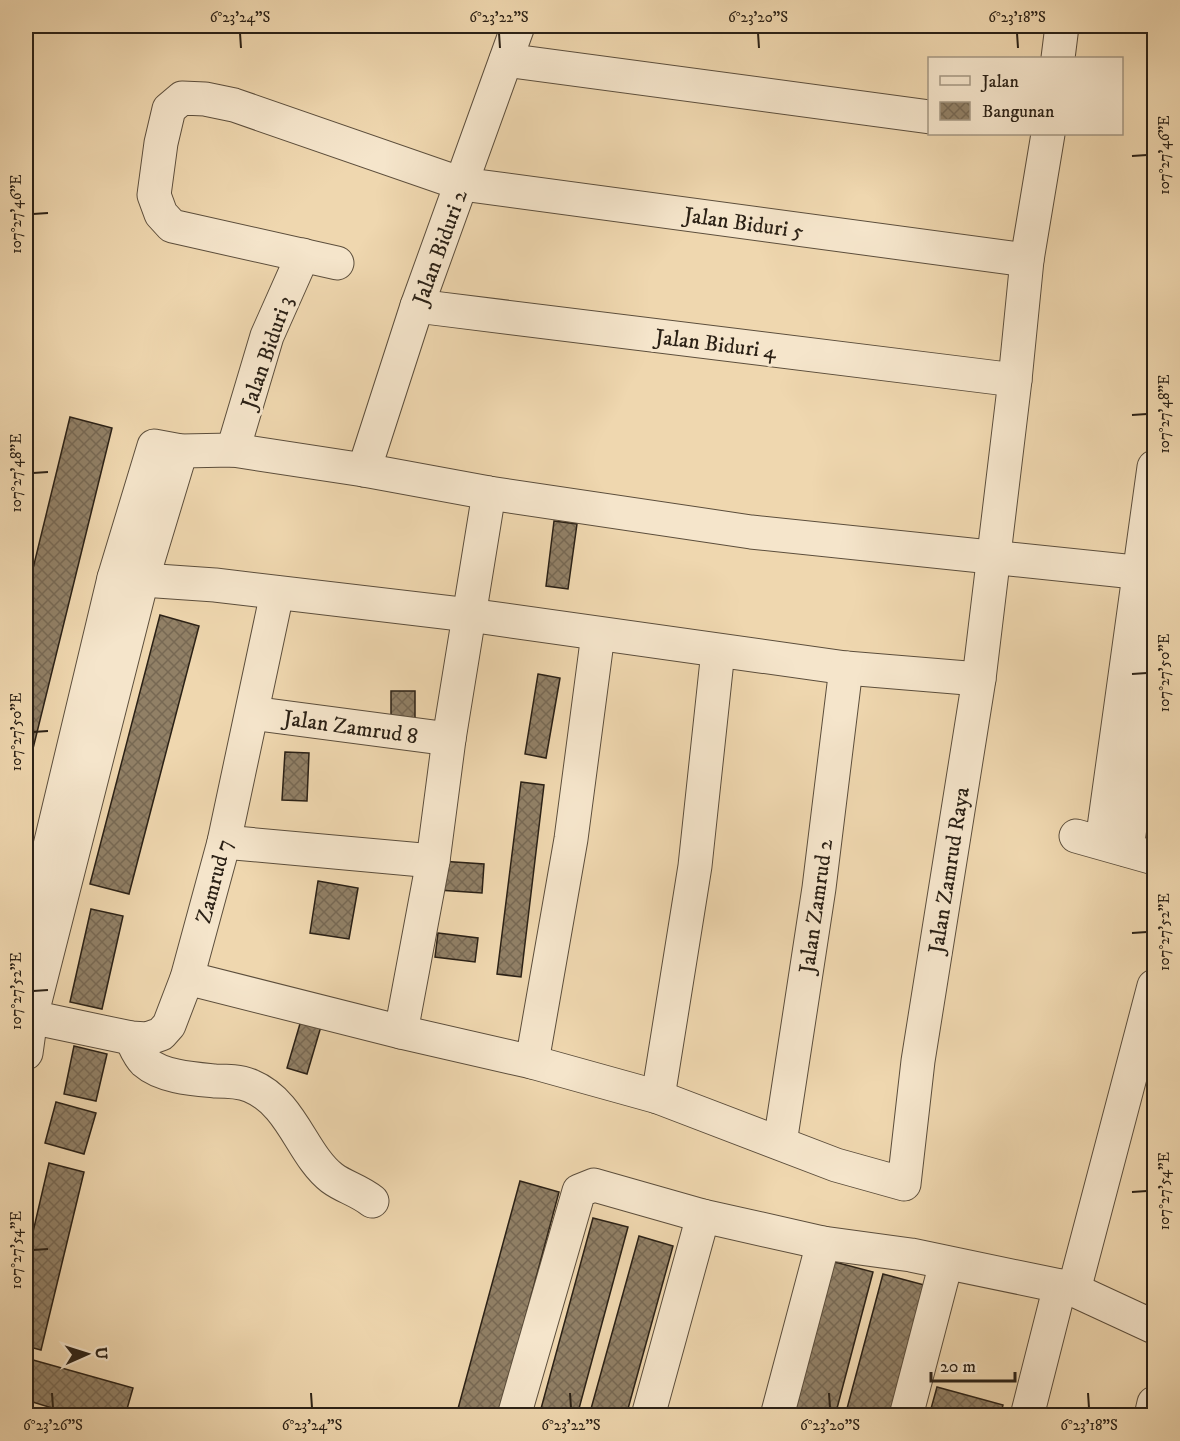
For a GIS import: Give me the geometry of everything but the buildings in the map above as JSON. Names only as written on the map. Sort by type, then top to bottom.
[{"type":"street","name":"Jalan Biduri 2","points":[[364,470],[417,306],[518,26]]},
{"type":"street","points":[[1058,57],[1062,26]]},
{"type":"street","points":[[506,60],[928,117]]},
{"type":"street","name":"Jalan Biduri 5","points":[[303,255],[172,226],[161,214],[154,195],[161,143],[170,109],[182,98],[205,99],[234,105],[462,184],[1027,260]]},
{"type":"street","name":"Jalan Zamrud Raya","points":[[780,1143],[836,1165],[904,1184],[918,1061],[979,679],[995,556],[1027,260],[1048,135]]},
{"type":"street","points":[[303,255],[337,262]]},
{"type":"street","name":"Jalan Biduri 3","points":[[233,450],[267,336],[303,255]]},
{"type":"street","name":"Jalan Biduri 4","points":[[417,306],[1015,380]]},
{"type":"street","points":[[26,946],[128,579],[181,451],[233,450],[364,470],[489,493],[751,532],[1147,573]]},
{"type":"street","points":[[1115,846],[1145,607],[1155,467]]},
{"type":"street","points":[[401,1032],[433,861],[489,493]]},
{"type":"street","points":[[128,579],[215,585],[469,615],[846,668],[979,679]]},
{"type":"street","points":[[27,1037],[128,579]]},
{"type":"street","name":"Zamrud 7","points":[[27,1037],[147,1039],[161,1034],[169,1025],[188,978],[224,842],[277,592]]},
{"type":"street","points":[[532,1062],[571,839],[598,634]]},
{"type":"street","points":[[1115,846],[1155,643]]},
{"type":"street","points":[[658,1097],[695,866],[717,651]]},
{"type":"street","name":"Jalan Zamrud 2","points":[[780,1143],[819,888],[846,668]]},
{"type":"street","name":"Jalan Zamrud 8","points":[[252,713],[450,739]]},
{"type":"street","points":[[224,842],[433,861]]},
{"type":"street","points":[[188,978],[401,1032],[532,1062],[658,1097],[780,1143]]},
{"type":"street","points":[[1027,1416],[1067,1288],[1155,986]]},
{"type":"street","points":[[131,1038],[138,1054],[146,1063],[160,1070],[177,1076],[242,1082],[272,1099],[293,1124],[313,1156],[332,1178],[361,1192],[372,1201]]},
{"type":"street","points":[[514,1416],[579,1191],[594,1185],[703,1216],[823,1243],[911,1255],[1067,1288],[1155,1327]]},
{"type":"street","points":[[648,1416],[703,1216]]},
{"type":"street","points":[[777,1416],[823,1243]]},
{"type":"street","points":[[906,1416],[946,1263]]},
{"type":"street","points":[[1151,1416],[1155,1402]]}]
